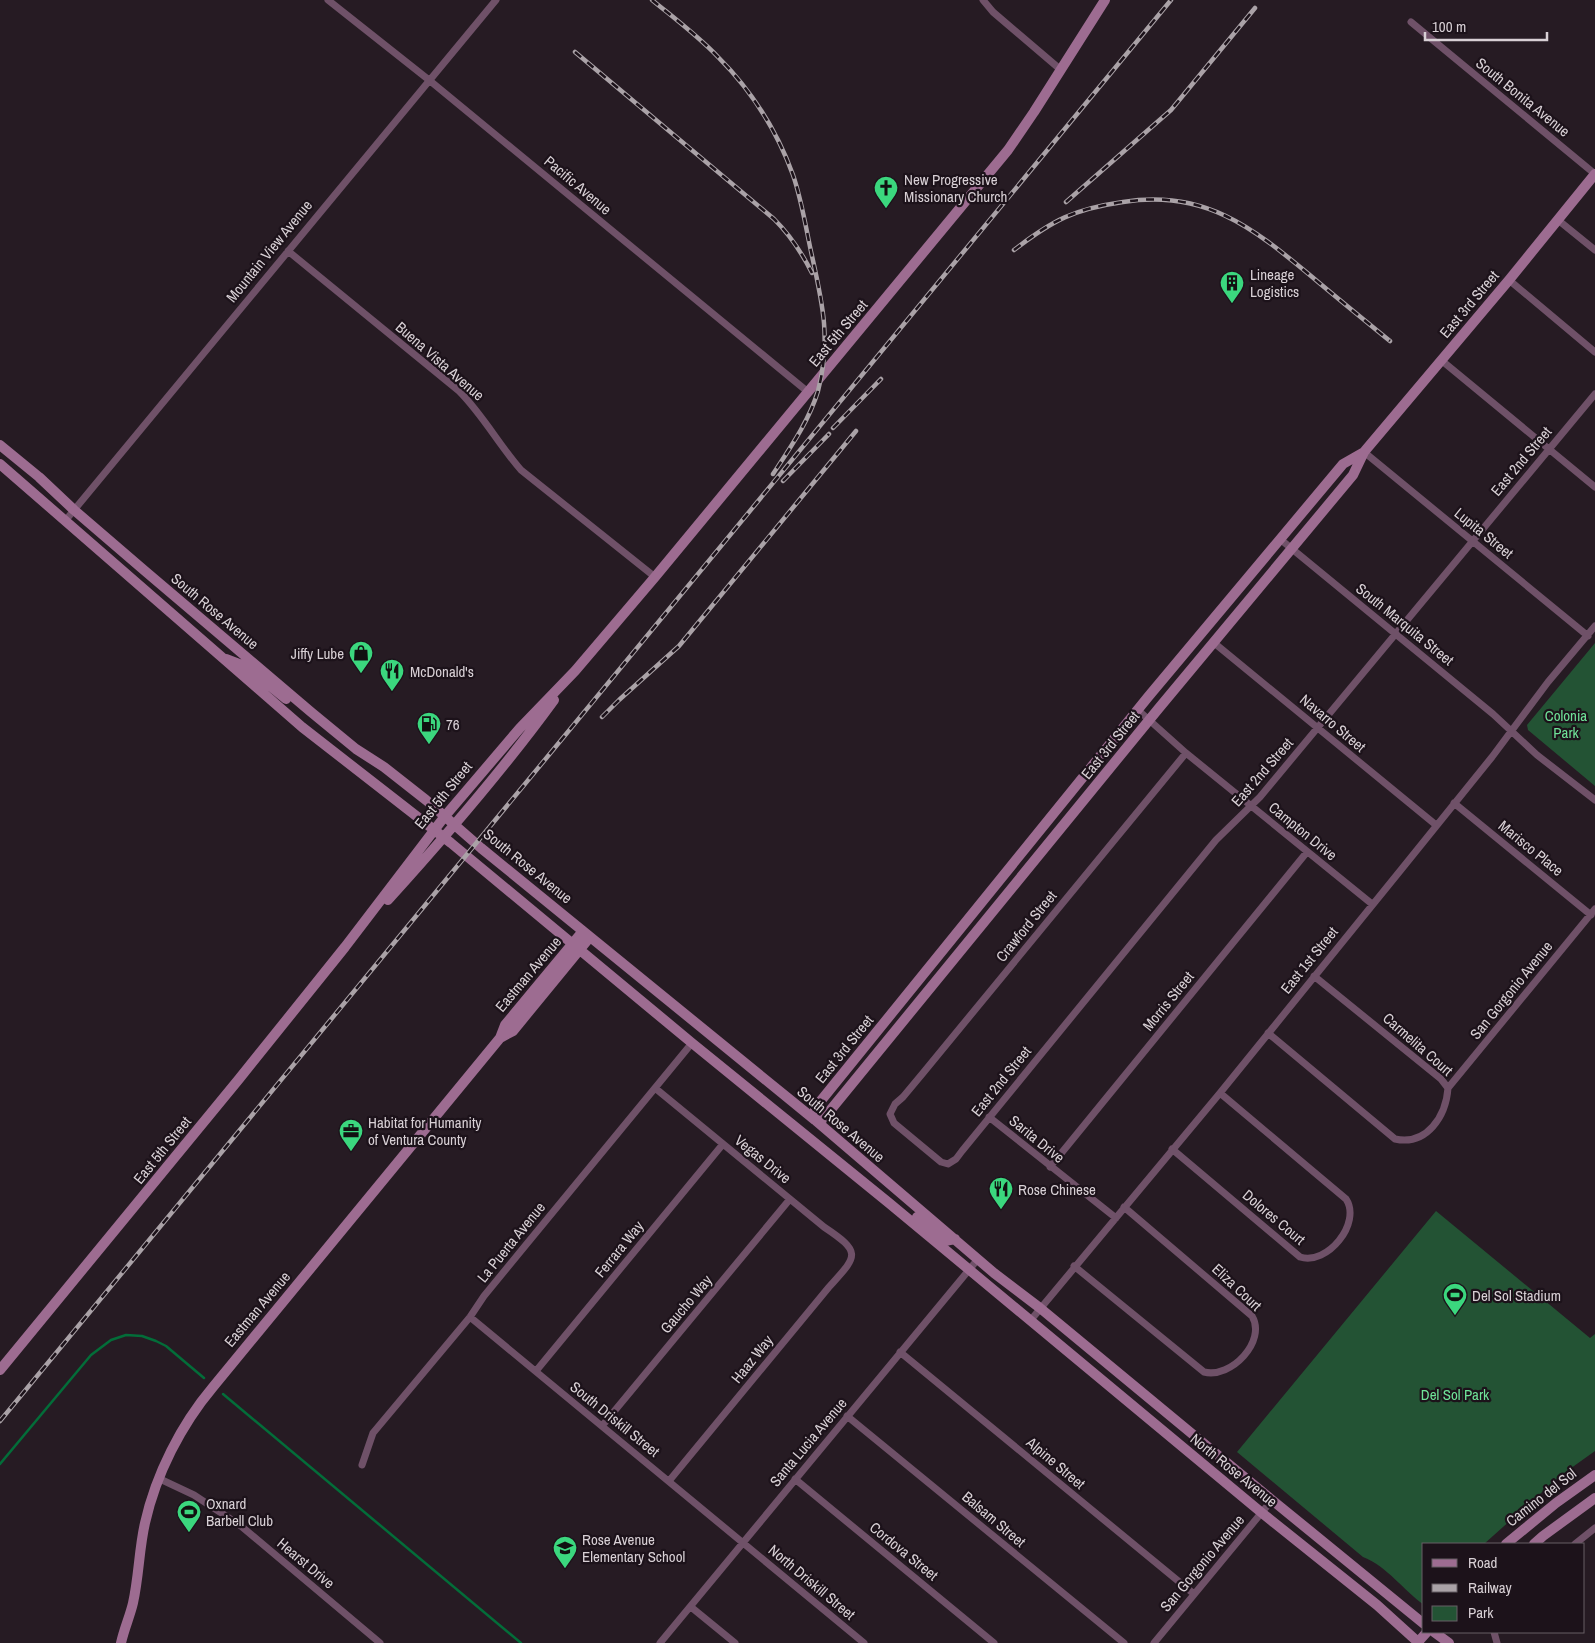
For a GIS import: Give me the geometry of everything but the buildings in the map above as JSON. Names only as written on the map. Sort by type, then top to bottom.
[{"type":"main road","name":"East 5th Street","points":[[0,1370],[345,947],[433,830],[520,728],[575,671],[655,577],[1008,150],[1061,70],[1104,0]]},
{"type":"main road","name":"East 3rd Street","points":[[1364,452],[1343,464],[1138,710],[815,1108],[815,1120],[824,1118],[1213,642],[1353,475],[1364,452],[1509,280],[1595,174]]},
{"type":"main road","name":"South Rose Avenue","points":[[0,445],[304,706],[356,749],[384,767],[445,816],[815,1120],[978,1259],[1040,1308]]},
{"type":"main road","name":"South Rose Avenue","points":[[0,464],[302,728],[444,838],[1030,1321]]},
{"type":"main road","points":[[218,656],[248,667],[294,706],[304,706]]},
{"type":"main road","name":"East 5th Street","points":[[345,947],[455,825],[526,738],[575,671]]},
{"type":"main road","name":"Eastman Avenue","points":[[121,1643],[132,1604],[150,1501],[173,1447],[201,1401],[500,1038],[513,1031],[587,934]]},
{"type":"main road","points":[[804,1133],[815,1120]]},
{"type":"main road","points":[[889,1203],[899,1203],[945,1241],[955,1239]]},
{"type":"main road","name":"North Rose Avenue","points":[[1040,1308],[1422,1622]]},
{"type":"main road","name":"North Rose Avenue","points":[[1030,1321],[1262,1513],[1377,1605],[1418,1643]]},
{"type":"main road","name":"Camino del Sol","points":[[1507,1543],[1556,1503],[1595,1475]]},
{"type":"main road","name":"Camino del Sol","points":[[1535,1543],[1595,1498]]},
{"type":"main road","points":[[1418,1643],[1426,1633]]},
{"type":"main road","points":[[1435,1633],[1446,1642]]},
{"type":"street","name":"Pacific Avenue","points":[[328,0],[430,80],[808,392]]},
{"type":"street","name":"Mountain View Avenue","points":[[65,521],[496,0]]},
{"type":"street","points":[[983,0],[992,12],[1061,70]]},
{"type":"street","name":"South Bonita Avenue","points":[[1411,22],[1595,174]]},
{"type":"street","points":[[1558,220],[1595,250]]},
{"type":"street","name":"Buena Vista Avenue","points":[[288,251],[459,391],[473,406],[507,454],[521,470],[655,577]]},
{"type":"street","points":[[1509,280],[1595,352]]},
{"type":"street","points":[[1441,360],[1595,487]]},
{"type":"street","name":"East 2nd Street","points":[[948,1164],[956,1160],[989,1117],[1216,840],[1243,816],[1260,797],[1595,394]]},
{"type":"street","name":"Lupita Street","points":[[1364,452],[1588,636]]},
{"type":"street","name":"South Marquita Street","points":[[1280,540],[1493,714],[1537,755],[1595,800]]},
{"type":"street","points":[[1226,603],[1237,613]]},
{"type":"street","name":"East 1st Street","points":[[1030,1321],[1268,1033],[1492,757],[1548,682],[1595,626]]},
{"type":"street","name":"Navarro Street","points":[[1213,642],[1436,825]]},
{"type":"street","name":"Campton Drive","points":[[1138,710],[1186,753],[1372,904]]},
{"type":"street","name":"Crawford Street","points":[[948,1164],[934,1158],[899,1129],[890,1117],[891,1110],[1186,753]]},
{"type":"street","name":"Marisco Place","points":[[1454,803],[1593,912]]},
{"type":"street","name":"Morris Street","points":[[1050,1167],[1307,852]]},
{"type":"street","name":"San Gorgonio Avenue","points":[[1448,1088],[1593,912]]},
{"type":"street","name":"Carmelita Court","points":[[1268,1033],[1395,1139],[1405,1141],[1414,1139],[1429,1131],[1443,1114],[1448,1088],[1441,1079],[1314,976]]},
{"type":"street","name":"La Puerta Avenue","points":[[362,1466],[373,1433],[470,1317],[507,1268],[692,1043]]},
{"type":"street","name":"Vegas Drive","points":[[655,1088],[824,1228],[844,1241],[851,1252]]},
{"type":"street","name":"Dolores Court","points":[[1172,1149],[1300,1257],[1310,1259],[1322,1254],[1337,1243],[1347,1227],[1351,1214],[1351,1209],[1346,1199],[1220,1092]]},
{"type":"street","name":"Sarita Drive","points":[[989,1117],[1116,1218]]},
{"type":"street","name":"Ferrara Way","points":[[536,1371],[723,1144]]},
{"type":"street","name":"Gaucho Way","points":[[602,1426],[790,1199]]},
{"type":"street","name":"Eliza Court","points":[[1074,1266],[1204,1372],[1215,1374],[1224,1371],[1239,1361],[1246,1353],[1251,1345],[1256,1326],[1252,1316],[1124,1207]]},
{"type":"street","name":"Haaz Way","points":[[670,1481],[850,1264],[851,1252]]},
{"type":"street","name":"Santa Lucia Avenue","points":[[660,1643],[978,1259]]},
{"type":"street","name":"South Driskill Street","points":[[470,1317],[743,1542]]},
{"type":"street","name":"Alpine Street","points":[[900,1352],[1194,1594]]},
{"type":"street","name":"Balsam Street","points":[[847,1416],[1124,1643]]},
{"type":"street","name":"Hearst Drive","points":[[160,1479],[194,1495],[241,1526],[380,1643]]},
{"type":"street","name":"Cordova Street","points":[[795,1479],[994,1643]]},
{"type":"street","name":"San Gorgonio Avenue","points":[[1154,1643],[1272,1500]]},
{"type":"street","points":[[1576,1543],[1595,1528]]},
{"type":"street","name":"North Driskill Street","points":[[743,1542],[864,1643]]},
{"type":"street","points":[[691,1607],[735,1643]]},
{"type":"green space","name":"Colonia Park","points":[[1595,643],[1595,786],[1528,730],[1527,725]]},
{"type":"green space","name":"Del Sol Park","points":[[1436,1211],[1590,1338],[1595,1334],[1595,1451],[1560,1476],[1485,1543],[1422,1543],[1422,1603],[1388,1573],[1363,1557],[1237,1452]]},
{"type":"waterway","points":[[0,1464],[91,1355],[111,1340],[126,1335],[142,1336],[156,1341],[166,1346],[204,1378]]},
{"type":"waterway","points":[[223,1394],[521,1643]]},
{"type":"railway","points":[[652,0],[710,49],[752,97],[771,127],[787,159],[799,195],[822,307],[825,339],[824,356],[818,391],[810,413],[773,474]]},
{"type":"railway","points":[[0,1421],[1171,0]]},
{"type":"railway","points":[[1066,202],[1171,110],[1255,8]]},
{"type":"railway","points":[[575,52],[774,219],[795,245],[812,273]]},
{"type":"railway","points":[[1014,250],[1053,223],[1091,208],[1152,199],[1178,201],[1203,207],[1225,216],[1268,242],[1390,341]]},
{"type":"railway","points":[[833,428],[881,379]]},
{"type":"railway","points":[[602,717],[679,646],[856,431]]},
{"type":"railway","points":[[783,481],[829,434]]},
{"type":"place","name":"New Progressive Missionary Church","points":[[886,209]]},
{"type":"place","name":"Lineage Logistics","points":[[1232,304]]},
{"type":"place","name":"Jiffy Lube","points":[[361,674]]},
{"type":"place","name":"McDonald's","points":[[392,692]]},
{"type":"place","name":"76","points":[[429,745]]},
{"type":"place","name":"Habitat for Humanity of Ventura County","points":[[351,1152]]},
{"type":"place","name":"Rose Chinese","points":[[1001,1210]]},
{"type":"place","name":"Del Sol Stadium","points":[[1455,1316]]},
{"type":"place","name":"Oxnard Barbell Club","points":[[189,1533]]},
{"type":"place","name":"Rose Avenue Elementary School","points":[[565,1569]]}]
